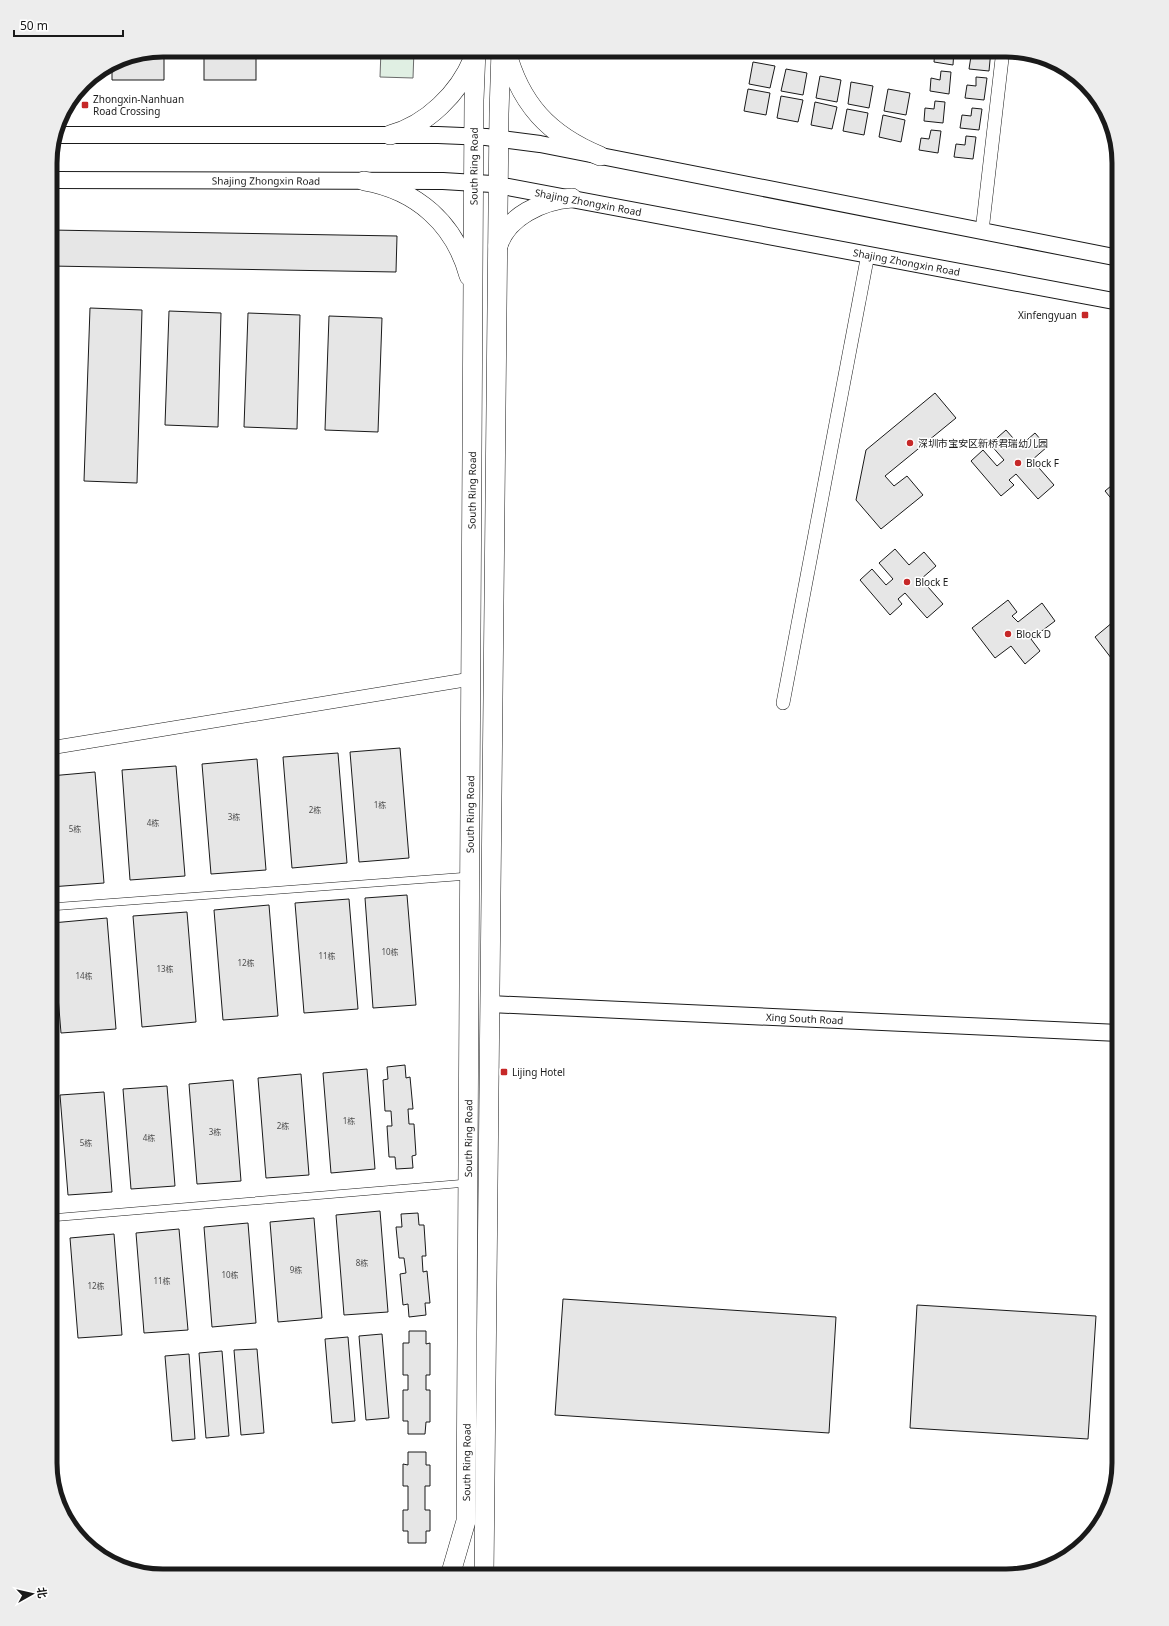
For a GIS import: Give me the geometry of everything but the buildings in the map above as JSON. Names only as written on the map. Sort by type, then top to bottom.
[{"type":"main road","points":[[390,135],[399,133],[416,125],[443,103],[458,86],[473,57]]},
{"type":"main road","name":"South Ring Road","points":[[452,1569],[466,1521],[469,876],[476,57]]},
{"type":"main road","name":"South Ring Road","points":[[484,1569],[498,138],[501,57]]},
{"type":"main road","points":[[508,57],[515,80],[536,114],[564,138],[581,148],[600,156]]},
{"type":"main road","points":[[364,181],[396,189],[417,201],[437,217],[452,236],[458,247],[468,270],[473,293]]},
{"type":"main road","points":[[497,249],[505,232],[519,217],[545,204],[572,198]]},
{"type":"main road","points":[[477,1569],[484,1520]]},
{"type":"main road","points":[[461,1569],[466,1521]]},
{"type":"street","points":[[982,231],[1001,57]]},
{"type":"street","points":[[61,135],[390,135],[474,136],[498,138],[600,156],[1112,257]]},
{"type":"street","name":"Shajing Zhongxin Road","points":[[57,180],[364,181],[474,182],[498,184],[1112,301]]},
{"type":"street","points":[[783,703],[868,254]]},
{"type":"street","points":[[57,747],[471,680]]},
{"type":"street","name":"Xing South Road","points":[[490,1004],[1112,1032]]},
{"type":"lane","points":[[57,906],[469,876]]},
{"type":"lane","points":[[57,1217],[468,1183]]},
{"type":"green space","points":[[381,57],[414,57],[413,78],[380,77]]},
{"type":"place","name":"Zhongxin-Nanhuan Road Crossing","points":[[85,105]]},
{"type":"place","name":"Xinfengyuan","points":[[1085,315]]},
{"type":"place","name":"深圳市宝安区新桥君瑞幼儿园","points":[[910,443]]},
{"type":"place","name":"Block F","points":[[1018,463]]},
{"type":"place","name":"Block E","points":[[907,582]]},
{"type":"place","name":"Block D","points":[[1008,634]]},
{"type":"place","name":"Lijing Hotel","points":[[504,1072]]}]
